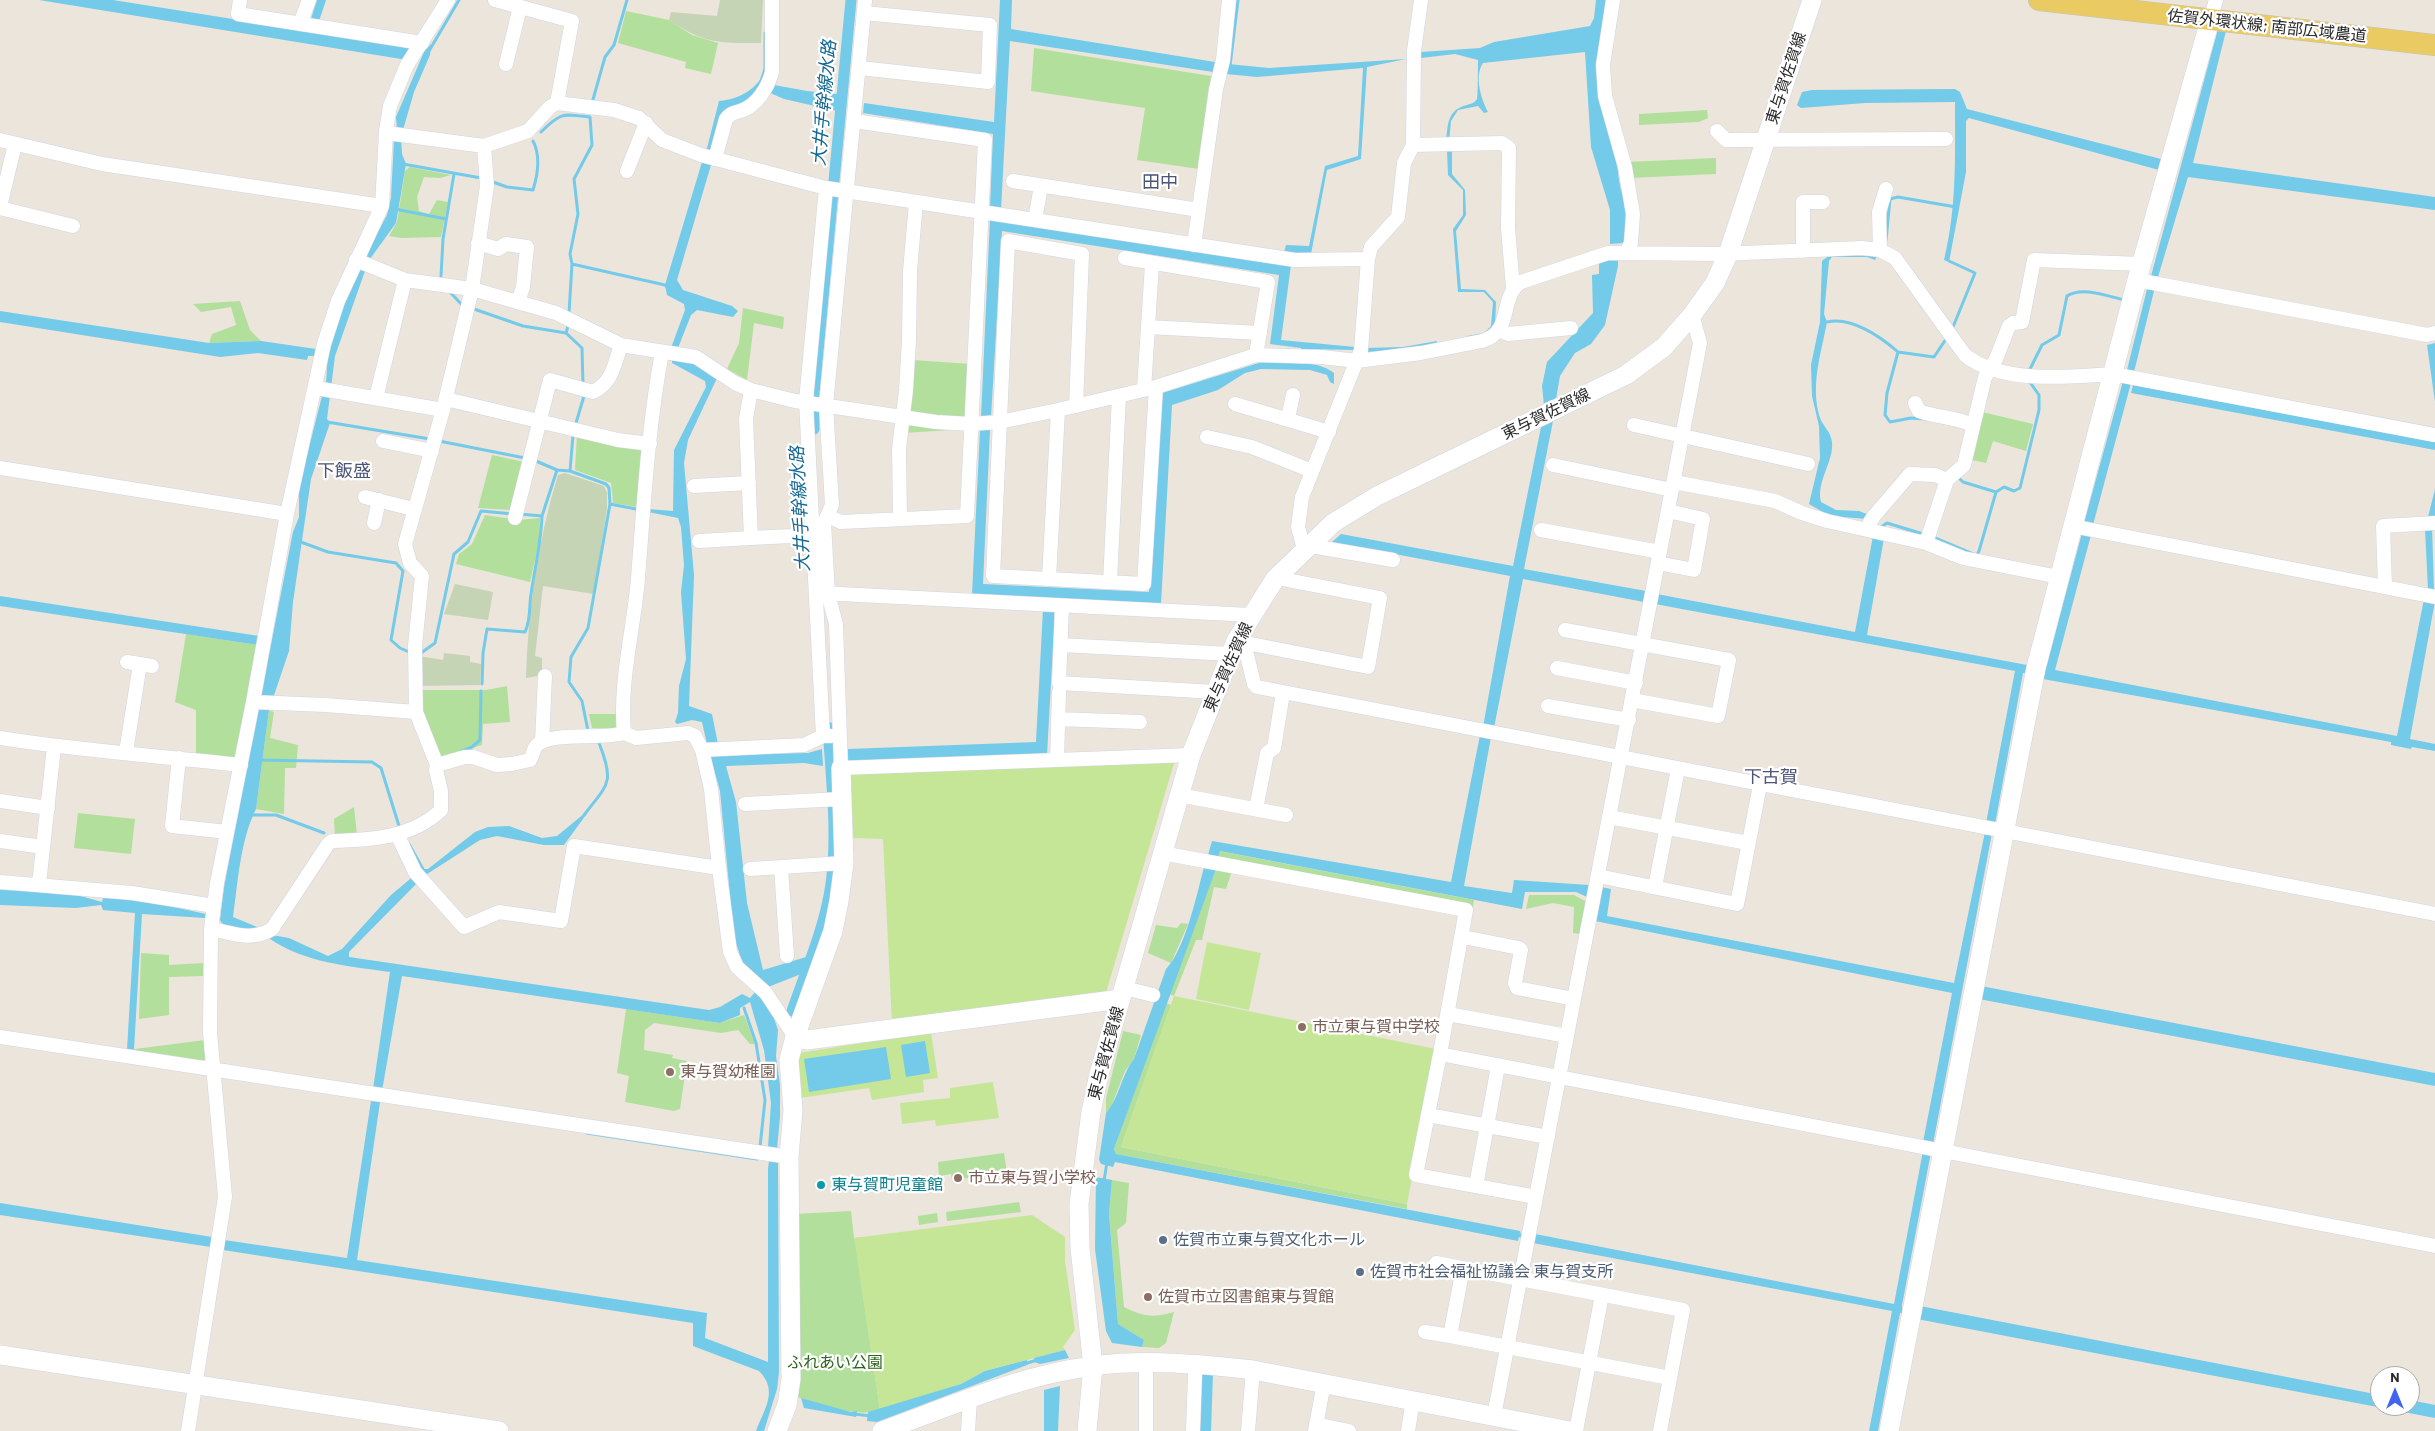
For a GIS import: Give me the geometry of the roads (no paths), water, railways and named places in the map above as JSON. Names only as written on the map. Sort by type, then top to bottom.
[{"type":"main road","name":"佐賀外環状線; 南部広域農道","points":[[2039,0],[2213,10],[2435,45]]},
{"type":"street","points":[[240,0],[238,14],[422,43]]},
{"type":"street","points":[[300,24],[309,0]]},
{"type":"street","points":[[188,1431],[220,1234],[225,1186],[212,1069],[209,976],[214,906],[287,514],[325,389],[324,344],[338,301],[382,206],[394,134],[390,106],[407,66],[448,0]]},
{"type":"street","points":[[494,0],[572,21],[557,103]]},
{"type":"street","points":[[708,157],[730,114],[744,110],[759,99],[767,85],[772,72],[772,0]]},
{"type":"street","points":[[1194,245],[1216,88],[1223,60],[1229,0]]},
{"type":"street","points":[[1393,560],[1308,546],[1298,527],[1302,497],[1353,375],[1361,350],[1368,259],[1371,247],[1398,216],[1404,163],[1413,145],[1414,51],[1421,0]]},
{"type":"street","points":[[1613,0],[1603,65],[1605,96],[1625,167],[1633,214],[1630,243],[1627,251]]},
{"type":"street","name":"東与賀佐賀線","points":[[1087,1431],[1093,1366],[1080,1248],[1082,1175],[1090,1112],[1191,755],[1234,648],[1251,615],[1277,578],[1308,546],[1334,523],[1378,496],[1626,375],[1664,347],[1715,283],[1728,254],[1812,0]]},
{"type":"street","points":[[777,1431],[787,1405],[791,1379],[789,1157],[794,1110],[790,1060],[794,1036],[833,931],[839,901],[834,800],[841,768],[832,736],[821,593],[812,535],[817,403],[837,189],[854,121],[864,6],[990,25],[988,82],[860,68]]},
{"type":"street","points":[[506,64],[520,7]]},
{"type":"street","points":[[1889,1431],[2036,668],[2140,272],[2213,10]]},
{"type":"street","points":[[394,134],[484,146],[528,131],[550,107],[557,103],[614,110],[639,118],[662,140],[708,157],[837,189],[1295,260],[1368,259]]},
{"type":"street","points":[[827,516],[841,522],[967,516],[985,140],[854,121]]},
{"type":"street","points":[[627,171],[646,123]]},
{"type":"street","points":[[1717,131],[1726,140],[1946,139]]},
{"type":"street","points":[[0,140],[102,164],[382,206]]},
{"type":"street","points":[[356,260],[405,280],[472,289],[556,313],[621,345],[696,357],[735,383],[751,390],[817,403],[936,422],[971,424],[999,422],[1150,388],[1256,355],[1322,357],[1356,361],[1421,353],[1490,338],[1500,330],[1513,288],[1508,228],[1509,148],[1502,143],[1413,145]]},
{"type":"street","points":[[15,144],[0,208],[73,226]]},
{"type":"street","points":[[211,929],[251,937],[261,936],[272,929],[328,844],[332,841],[364,840],[397,834],[429,821],[441,810],[441,791],[436,770],[437,765],[416,712],[415,646],[422,576],[410,563],[406,554],[405,544],[413,509],[432,451],[472,289],[488,186],[484,146]]},
{"type":"street","points":[[1013,181],[1199,210]]},
{"type":"street","points":[[1036,220],[1041,186]]},
{"type":"street","points":[[1880,250],[1880,212],[1886,188]]},
{"type":"street","points":[[832,736],[836,624],[821,593],[824,523],[832,505],[817,403],[837,189]]},
{"type":"street","points":[[900,519],[899,448],[909,340],[910,271],[916,202]]},
{"type":"street","points":[[1803,251],[1803,202],[1823,202]]},
{"type":"street","points":[[1076,406],[1082,254],[1008,241],[993,576],[1144,584],[1150,388],[1148,327],[1152,264]]},
{"type":"street","points":[[478,243],[498,249],[506,244],[527,247],[522,287],[518,302]]},
{"type":"street","points":[[1513,288],[1521,282],[1608,253],[1627,251],[1654,254],[1728,254],[1862,248],[1880,250],[1895,258],[1965,355],[1975,364],[1991,370],[2029,375],[2075,376],[2113,374],[2435,435]]},
{"type":"street","points":[[1125,258],[1268,282],[1256,355]]},
{"type":"street","points":[[1926,542],[1947,480],[1964,465],[1985,377],[1991,370],[2009,326],[2013,323],[2022,322],[2034,260],[2140,272],[2427,335],[2435,333]]},
{"type":"street","points":[[376,398],[405,280]]},
{"type":"street","points":[[1494,1416],[1644,644],[1700,344],[1692,314]]},
{"type":"street","points":[[1148,327],[1260,333]]},
{"type":"street","points":[[1500,330],[1508,334],[1571,328]]},
{"type":"street","points":[[515,515],[550,380],[593,392],[604,386],[611,374],[621,345]]},
{"type":"street","points":[[624,733],[626,680],[638,578],[656,387],[662,352]]},
{"type":"street","points":[[325,389],[376,398],[444,404],[539,421],[618,440],[650,444]]},
{"type":"street","points":[[751,390],[746,419],[751,538]]},
{"type":"street","points":[[1110,582],[1119,396]]},
{"type":"street","points":[[1288,418],[1293,396]]},
{"type":"street","points":[[1915,403],[1919,411],[1931,416],[1956,418],[1973,425]]},
{"type":"street","points":[[1235,404],[1288,418],[1329,432]]},
{"type":"street","points":[[1049,579],[1058,410]]},
{"type":"street","points":[[1634,425],[1808,464]]},
{"type":"street","points":[[1207,437],[1252,447],[1312,470]]},
{"type":"street","points":[[383,441],[432,451]]},
{"type":"street","points":[[1553,465],[1775,502],[1804,514],[1926,542],[1963,558],[2059,577]]},
{"type":"street","points":[[0,468],[287,514]]},
{"type":"street","points":[[1870,530],[1870,522],[1874,516],[1910,474],[1934,475],[1947,480]]},
{"type":"street","points":[[694,486],[748,483]]},
{"type":"street","points":[[365,497],[413,509]]},
{"type":"street","points":[[374,523],[379,500]]},
{"type":"street","points":[[1541,530],[1659,558],[1694,570],[1703,518],[1668,511]]},
{"type":"street","points":[[2385,587],[2383,526],[2429,523]]},
{"type":"street","points":[[2072,526],[2435,597]]},
{"type":"street","points":[[699,541],[812,535]]},
{"type":"street","points":[[1061,645],[1234,648],[1368,667],[1380,598],[1277,578]]},
{"type":"street","points":[[821,593],[1251,615]]},
{"type":"street","points":[[1062,606],[1059,683],[1216,692]]},
{"type":"street","points":[[1565,630],[1729,660],[1718,716],[1632,700]]},
{"type":"street","points":[[1234,648],[1247,655],[1254,684],[1257,687],[1283,693],[2435,914]]},
{"type":"street","points":[[126,752],[140,664]]},
{"type":"street","points":[[1557,668],[1636,683]]},
{"type":"street","points":[[542,742],[546,676]]},
{"type":"street","points":[[1057,760],[1059,692]]},
{"type":"street","points":[[1256,809],[1267,753],[1274,748],[1283,693]]},
{"type":"street","points":[[253,702],[416,712]]},
{"type":"street","points":[[1548,706],[1628,720]]},
{"type":"street","points":[[1058,719],[1140,722]]},
{"type":"street","points":[[437,765],[473,757],[497,765],[512,764],[530,760],[535,747],[542,742],[571,736],[615,736],[624,733],[636,738],[688,733],[695,736],[702,750],[711,789],[730,952],[737,967],[761,989],[794,1036],[806,1040],[1123,993],[1153,995]]},
{"type":"street","points":[[702,750],[804,745],[832,736]]},
{"type":"street","points":[[0,738],[87,751],[126,752],[241,765]]},
{"type":"street","points":[[39,884],[54,747]]},
{"type":"street","points":[[841,768],[1191,755]]},
{"type":"street","points":[[179,758],[172,826],[228,832]]},
{"type":"street","points":[[1654,888],[1678,769]]},
{"type":"street","points":[[1598,876],[1737,904],[1760,785]]},
{"type":"street","points":[[1179,795],[1286,815]]},
{"type":"street","points":[[745,804],[834,800]]},
{"type":"street","points":[[0,801],[48,808]]},
{"type":"street","points":[[1610,817],[1748,843]]},
{"type":"street","points":[[397,834],[419,877],[464,927],[499,912],[561,921],[574,846],[719,868]]},
{"type":"street","points":[[0,841],[43,847]]},
{"type":"street","points":[[1162,853],[1466,910],[1467,915],[1463,937],[1416,1175],[1536,1197]]},
{"type":"street","points":[[750,869],[837,863]]},
{"type":"street","points":[[781,867],[787,956]]},
{"type":"street","points":[[0,882],[132,893],[214,906]]},
{"type":"street","points":[[1463,937],[1519,948],[1521,950],[1515,983],[1517,988],[1574,999]]},
{"type":"street","points":[[1448,1014],[1567,1036]]},
{"type":"street","points":[[0,1037],[789,1157]]},
{"type":"street","points":[[1440,1054],[2435,1246]]},
{"type":"street","points":[[1476,1186],[1498,1066]]},
{"type":"street","points":[[1428,1114],[1548,1137]]},
{"type":"street","points":[[1436,1263],[1683,1310],[1660,1431]]},
{"type":"street","points":[[1450,1336],[1463,1268]]},
{"type":"street","points":[[1576,1431],[1602,1295]]},
{"type":"street","points":[[1425,1332],[1670,1378]]},
{"type":"street","points":[[0,1355],[499,1431]]},
{"type":"street","points":[[1146,1363],[1146,1431]]},
{"type":"street","points":[[882,1431],[1028,1380],[1093,1366],[1146,1363],[1213,1365],[1253,1370],[1494,1416],[1549,1429],[1570,1431]]},
{"type":"street","points":[[1248,1431],[1253,1370]]},
{"type":"street","points":[[1193,1431],[1195,1374]]},
{"type":"street","points":[[1324,1383],[1315,1428],[1349,1431]]},
{"type":"street","points":[[968,1431],[970,1399]]},
{"type":"street","points":[[1408,1431],[1413,1400]]},
{"type":"water","points":[[39,0],[113,0],[409,47],[411,50],[406,57],[401,59]]},
{"type":"water","points":[[317,0],[326,0],[318,24],[310,22]]},
{"type":"water","points":[[1000,0],[1012,0],[1011,29],[1215,62],[1213,72],[1010,41],[1001,210],[990,208],[993,134],[863,113],[864,103],[994,122]]},
{"type":"water","points":[[1596,0],[1606,0],[1616,158],[1629,228],[1624,243],[1610,244],[1610,210],[1591,147],[1585,52],[1483,63],[1480,68],[1479,81],[1483,101],[1488,112],[1484,113],[1478,106],[1458,110],[1451,121],[1449,142],[1446,142],[1447,129],[1452,114],[1460,107],[1477,99],[1478,60],[1455,54],[1421,58],[1421,52],[1480,48],[1494,42],[1590,26],[1594,18]]},
{"type":"water","points":[[2218,29],[2226,31],[2193,163],[2435,197],[2435,210],[2188,177],[2158,277],[2151,276]]},
{"type":"water","points":[[431,44],[430,55],[414,92],[401,137],[402,154],[406,164],[396,223],[370,259],[366,258],[367,252],[387,215],[391,198],[394,139],[397,129],[396,117],[424,52]]},
{"type":"water","points":[[1406,59],[1367,67],[1361,159],[1327,170],[1311,254],[1284,253],[1286,245],[1309,246],[1325,166],[1358,156],[1363,68],[1257,77],[1226,74],[1228,64],[1269,68]]},
{"type":"water","points":[[767,69],[760,85],[748,100],[725,110],[713,154],[706,152],[719,101],[735,98],[748,91],[759,82]]},
{"type":"water","points":[[774,85],[838,94],[837,111],[784,99],[768,92]]},
{"type":"water","points":[[1955,89],[1960,92],[1967,109],[2161,159],[2159,170],[1969,118],[1966,121],[1966,172],[1949,262],[1944,260],[1953,201],[1955,102],[1865,103],[1801,108],[1797,105],[1802,92],[1812,90]]},
{"type":"water","points":[[1447,150],[1452,150],[1452,174],[1465,190],[1466,215],[1456,231],[1461,289],[1485,290],[1496,302],[1495,326],[1485,336],[1469,339],[1467,336],[1484,333],[1491,326],[1493,302],[1484,292],[1458,292],[1453,229],[1463,215],[1463,190],[1448,175]]},
{"type":"water","points":[[702,162],[711,165],[677,280],[683,290],[732,306],[738,311],[733,317],[697,310],[691,315],[678,348],[671,348],[685,310],[684,304],[667,295],[665,285]]},
{"type":"water","points":[[990,218],[1291,265],[1281,340],[1355,347],[1355,350],[1309,349],[1308,352],[1301,351],[1301,348],[1270,344],[1279,275],[1002,231],[991,417],[981,418]]},
{"type":"water","points":[[1831,254],[1877,256],[1875,260],[1867,257],[1832,257],[1829,261],[1824,314],[1827,322],[1816,382],[1817,406],[1820,418],[1832,442],[1832,449],[1821,487],[1821,502],[1836,510],[1859,511],[1867,514],[1867,519],[1830,516],[1809,504],[1820,458],[1819,426],[1812,396],[1811,365],[1820,322],[1822,261]]},
{"type":"water","points":[[1610,257],[1618,259],[1618,266],[1605,325],[1591,344],[1575,353],[1560,376],[1556,399],[1544,405],[1542,386],[1547,362],[1593,313],[1592,275],[1599,274],[1599,262],[1609,260]]},
{"type":"water","points":[[360,270],[365,271],[335,356],[327,419],[330,423],[311,479],[293,602],[289,651],[269,710],[256,809],[246,834],[240,862],[233,917],[262,929],[255,932],[224,926],[220,920],[224,887],[258,710],[261,710],[264,699],[261,696],[293,532],[299,517],[299,487],[325,385],[332,344],[356,273]]},
{"type":"water","points":[[2148,285],[2155,287],[2134,372],[2127,370]]},
{"type":"water","points":[[0,311],[209,343],[261,341],[316,349],[314,356],[308,356],[307,360],[258,353],[220,357],[0,322]]},
{"type":"water","points":[[1437,341],[1436,345],[1401,351],[1367,352],[1367,348],[1403,347]]},
{"type":"water","points":[[2435,343],[2435,402],[2427,345]]},
{"type":"water","points":[[672,357],[696,364],[717,378],[688,440],[684,463],[694,575],[689,706],[712,714],[718,744],[707,744],[702,722],[692,720],[677,724],[675,722],[678,713],[679,686],[686,659],[681,592],[684,565],[681,527],[678,518],[648,512],[648,509],[673,511],[674,450],[706,387],[705,381],[672,363]]},
{"type":"water","points":[[1262,362],[1300,363],[1319,366],[1334,373],[1334,384],[1330,382],[1327,375],[1310,370],[1261,369],[1245,373],[1218,390],[1172,405],[1161,604],[972,594],[980,430],[990,430],[983,584],[1149,592],[1162,393]]},
{"type":"water","points":[[2123,381],[2131,383],[2093,525],[2084,523]]},
{"type":"water","points":[[2133,385],[2435,442],[2435,450],[2131,393]]},
{"type":"water","points":[[1553,421],[1524,569],[1646,591],[1644,602],[1523,579],[1494,728],[1483,727],[1510,576],[1332,542],[1341,534],[1513,566],[1541,427]]},
{"type":"water","points":[[2435,489],[2435,520],[2432,527],[2434,591],[2428,590],[2425,529]]},
{"type":"water","points":[[2082,533],[2091,535],[2055,670],[2397,736],[2424,599],[2435,601],[2410,739],[2435,744],[2435,751],[2412,747],[2411,749],[2391,745],[2391,742],[2043,679]]},
{"type":"water","points":[[1873,536],[1884,538],[1867,635],[2027,665],[2025,673],[2023,673],[1995,824],[1986,823],[2015,671],[1655,604],[1657,594],[1855,632]]},
{"type":"water","points":[[0,596],[259,636],[258,645],[0,606]]},
{"type":"water","points":[[1043,609],[1055,610],[1047,755],[848,761],[848,749],[1036,742]]},
{"type":"water","points":[[1480,735],[1491,737],[1464,886],[1512,893],[1514,880],[1589,885],[1587,897],[1576,892],[1525,892],[1522,909],[1220,851],[1218,857],[1208,855],[1212,841],[1451,882]]},
{"type":"water","points":[[822,749],[823,766],[804,763],[726,766],[736,802],[747,903],[763,970],[806,957],[801,974],[768,987],[743,964],[734,937],[720,791],[710,755],[808,753]]},
{"type":"water","points":[[591,808],[564,845],[544,845],[497,836],[480,840],[424,876],[349,952],[349,957],[709,1010],[720,1007],[742,994],[750,998],[756,991],[769,1004],[778,1030],[776,1056],[780,1085],[780,1117],[777,1149],[768,1148],[771,1103],[764,1050],[750,1002],[740,1008],[740,1015],[720,1023],[402,976],[382,1091],[373,1089],[390,972],[343,965],[313,958],[284,947],[270,939],[272,935],[289,938],[328,956],[342,949],[391,895],[422,869],[428,869],[475,832],[488,827],[509,826],[542,838],[557,836]]},
{"type":"water","points":[[1985,832],[1992,833],[1933,1144],[1923,1142],[1952,993],[1595,921],[1601,887],[1611,889],[1607,916],[1954,983]]},
{"type":"water","points":[[1204,867],[1216,869],[1114,1149],[1116,1154],[1520,1231],[1522,1238],[1519,1237],[1518,1241],[1115,1162],[1113,1167],[1101,1164],[1099,1160],[1106,1113],[1111,1107],[1126,1072],[1134,1059],[1166,969],[1173,960],[1185,935]]},
{"type":"water","points":[[0,890],[66,892],[102,902],[103,898],[137,899],[206,914],[205,918],[142,914],[134,1049],[127,1050],[135,913],[103,910],[101,905],[76,908],[0,905]]},
{"type":"water","points":[[1981,986],[2435,1073],[2435,1086],[1979,999]]},
{"type":"water","points":[[925,1041],[930,1073],[906,1077],[901,1045]]},
{"type":"water","points":[[886,1047],[891,1079],[809,1092],[804,1059]]},
{"type":"water","points":[[371,1101],[380,1102],[357,1260],[707,1313],[705,1338],[768,1362],[768,1169],[769,1161],[778,1162],[779,1372],[777,1389],[764,1431],[756,1431],[768,1400],[769,1393],[765,1378],[759,1371],[693,1346],[693,1323],[223,1250],[224,1240],[347,1258]]},
{"type":"water","points":[[1923,1151],[1931,1152],[1902,1313],[1900,1313],[1878,1431],[1869,1431],[1892,1311],[1533,1243],[1535,1234],[1894,1304]]},
{"type":"water","points":[[1096,1177],[1112,1180],[1109,1214],[1118,1324],[1144,1340],[1142,1347],[1112,1343],[1106,1331],[1095,1249]]},
{"type":"water","points":[[0,1203],[212,1237],[211,1247],[0,1215]]},
{"type":"water","points":[[1920,1306],[2370,1393],[2370,1406],[1917,1319]]},
{"type":"water","points":[[1065,1350],[1069,1358],[1040,1364],[1034,1362],[1034,1358]]},
{"type":"water","points":[[1027,1360],[1027,1365],[877,1422],[867,1421],[868,1412],[961,1384],[985,1371]]},
{"type":"water","points":[[1199,1374],[1213,1374],[1211,1431],[1197,1431]]},
{"type":"water","points":[[1060,1386],[1058,1431],[1044,1431],[1044,1390]]},
{"type":"water","points":[[801,1398],[851,1412],[857,1411],[856,1417],[804,1408]]},
{"type":"water","points":[[2420,1402],[2435,1405],[2435,1418],[2420,1415]]},
{"type":"waterway","points":[[429,51],[459,0]]},
{"type":"waterway","points":[[592,103],[605,57],[614,45],[627,0]]},
{"type":"waterway","name":"大井手幹線水路","points":[[814,429],[814,394],[851,0]]},
{"type":"waterway","points":[[1230,66],[1238,0]]},
{"type":"waterway","points":[[761,81],[765,69],[765,33]]},
{"type":"waterway","points":[[541,132],[562,116],[590,117],[592,145],[574,179],[578,214],[570,254],[572,264],[569,313]]},
{"type":"waterway","points":[[493,182],[507,187],[533,190],[538,165],[536,147],[533,141]]},
{"type":"waterway","points":[[403,164],[481,178]]},
{"type":"waterway","points":[[441,276],[443,239],[454,174]]},
{"type":"waterway","points":[[1886,240],[1890,199],[1898,197],[1956,207]]},
{"type":"waterway","points":[[395,209],[446,219]]},
{"type":"waterway","points":[[1949,261],[1975,273],[1953,327]]},
{"type":"waterway","points":[[572,264],[665,285],[668,288]]},
{"type":"waterway","points":[[450,292],[462,305]]},
{"type":"waterway","points":[[2029,371],[2042,345],[2059,335],[2067,296],[2073,293],[2087,292],[2124,300]]},
{"type":"waterway","points":[[474,309],[523,326],[566,333]]},
{"type":"waterway","points":[[1827,322],[1846,322],[1856,325],[1874,334],[1898,352],[1887,393],[1885,415],[1890,422],[1911,418],[1925,419]]},
{"type":"waterway","points":[[568,326],[566,333],[582,348],[583,385]]},
{"type":"waterway","points":[[1898,352],[1934,357],[1946,339]]},
{"type":"waterway","points":[[1996,492],[2004,487],[2014,491],[2020,488],[2039,410],[2039,395],[2029,381]]},
{"type":"waterway","points":[[576,423],[584,396]]},
{"type":"waterway","points":[[327,422],[430,439]]},
{"type":"waterway","points":[[573,435],[570,471],[606,484],[609,488],[610,504],[588,628],[571,657],[569,682],[582,701],[588,731]]},
{"type":"waterway","points":[[439,441],[525,458]]},
{"type":"waterway","points":[[536,461],[557,470]]},
{"type":"waterway","points":[[519,514],[542,516],[557,470],[570,471]]},
{"type":"waterway","points":[[1935,538],[1973,554],[1977,555],[1979,551],[1996,492],[1963,482],[1959,478]]},
{"type":"waterway","points":[[610,504],[636,509]]},
{"type":"waterway","points":[[421,653],[435,643],[454,554],[468,542],[481,511],[513,514]]},
{"type":"waterway","points":[[482,684],[483,653],[487,629],[525,632],[527,627],[542,516]]},
{"type":"waterway","points":[[1881,527],[1887,523],[1923,534]]},
{"type":"waterway","points":[[298,541],[328,552],[396,563],[403,571],[391,640],[400,648],[409,652]]},
{"type":"waterway","points":[[460,752],[472,747],[480,740],[481,691]]},
{"type":"waterway","name":"大井手幹線水路","points":[[792,1011],[820,932],[831,884],[834,825],[828,727]]},
{"type":"waterway","points":[[584,815],[604,789],[608,775],[599,743]]},
{"type":"waterway","points":[[258,760],[372,762],[381,768],[399,826]]},
{"type":"waterway","points":[[250,815],[276,815],[324,833]]},
{"type":"waterway","points":[[409,844],[424,871]]},
{"type":"waterway","points":[[744,1008],[756,1043],[765,1100],[760,1147]]},
{"type":"waterway","points":[[587,1133],[757,1159]]},
{"type":"waterway","points":[[1104,1181],[1107,1162]]},
{"type":"waterway","points":[[1024,1364],[1037,1360]]},
{"type":"waterway","points":[[853,1414],[872,1416]]},
{"type":"place","name":"市立東与賀中学校","points":[[1302,1027]]},
{"type":"place","name":"東与賀幼稚園","points":[[670,1072]]},
{"type":"place","name":"市立東与賀小学校","points":[[958,1178]]},
{"type":"place","name":"東与賀町児童館","points":[[821,1185]]},
{"type":"place","name":"佐賀市立東与賀文化ホール","points":[[1163,1240]]},
{"type":"place","name":"佐賀市社会福祉協議会 東与賀支所","points":[[1360,1272]]},
{"type":"place","name":"佐賀市立図書館東与賀館","points":[[1148,1297]]},
{"type":"district","name":"田中","points":[[1160,182]]},
{"type":"district","name":"下飯盛","points":[[344,471]]},
{"type":"district","name":"下古賀","points":[[1771,777]]},
{"type":"park label","name":"ふれあい公園","points":[[835,1363]]}]
